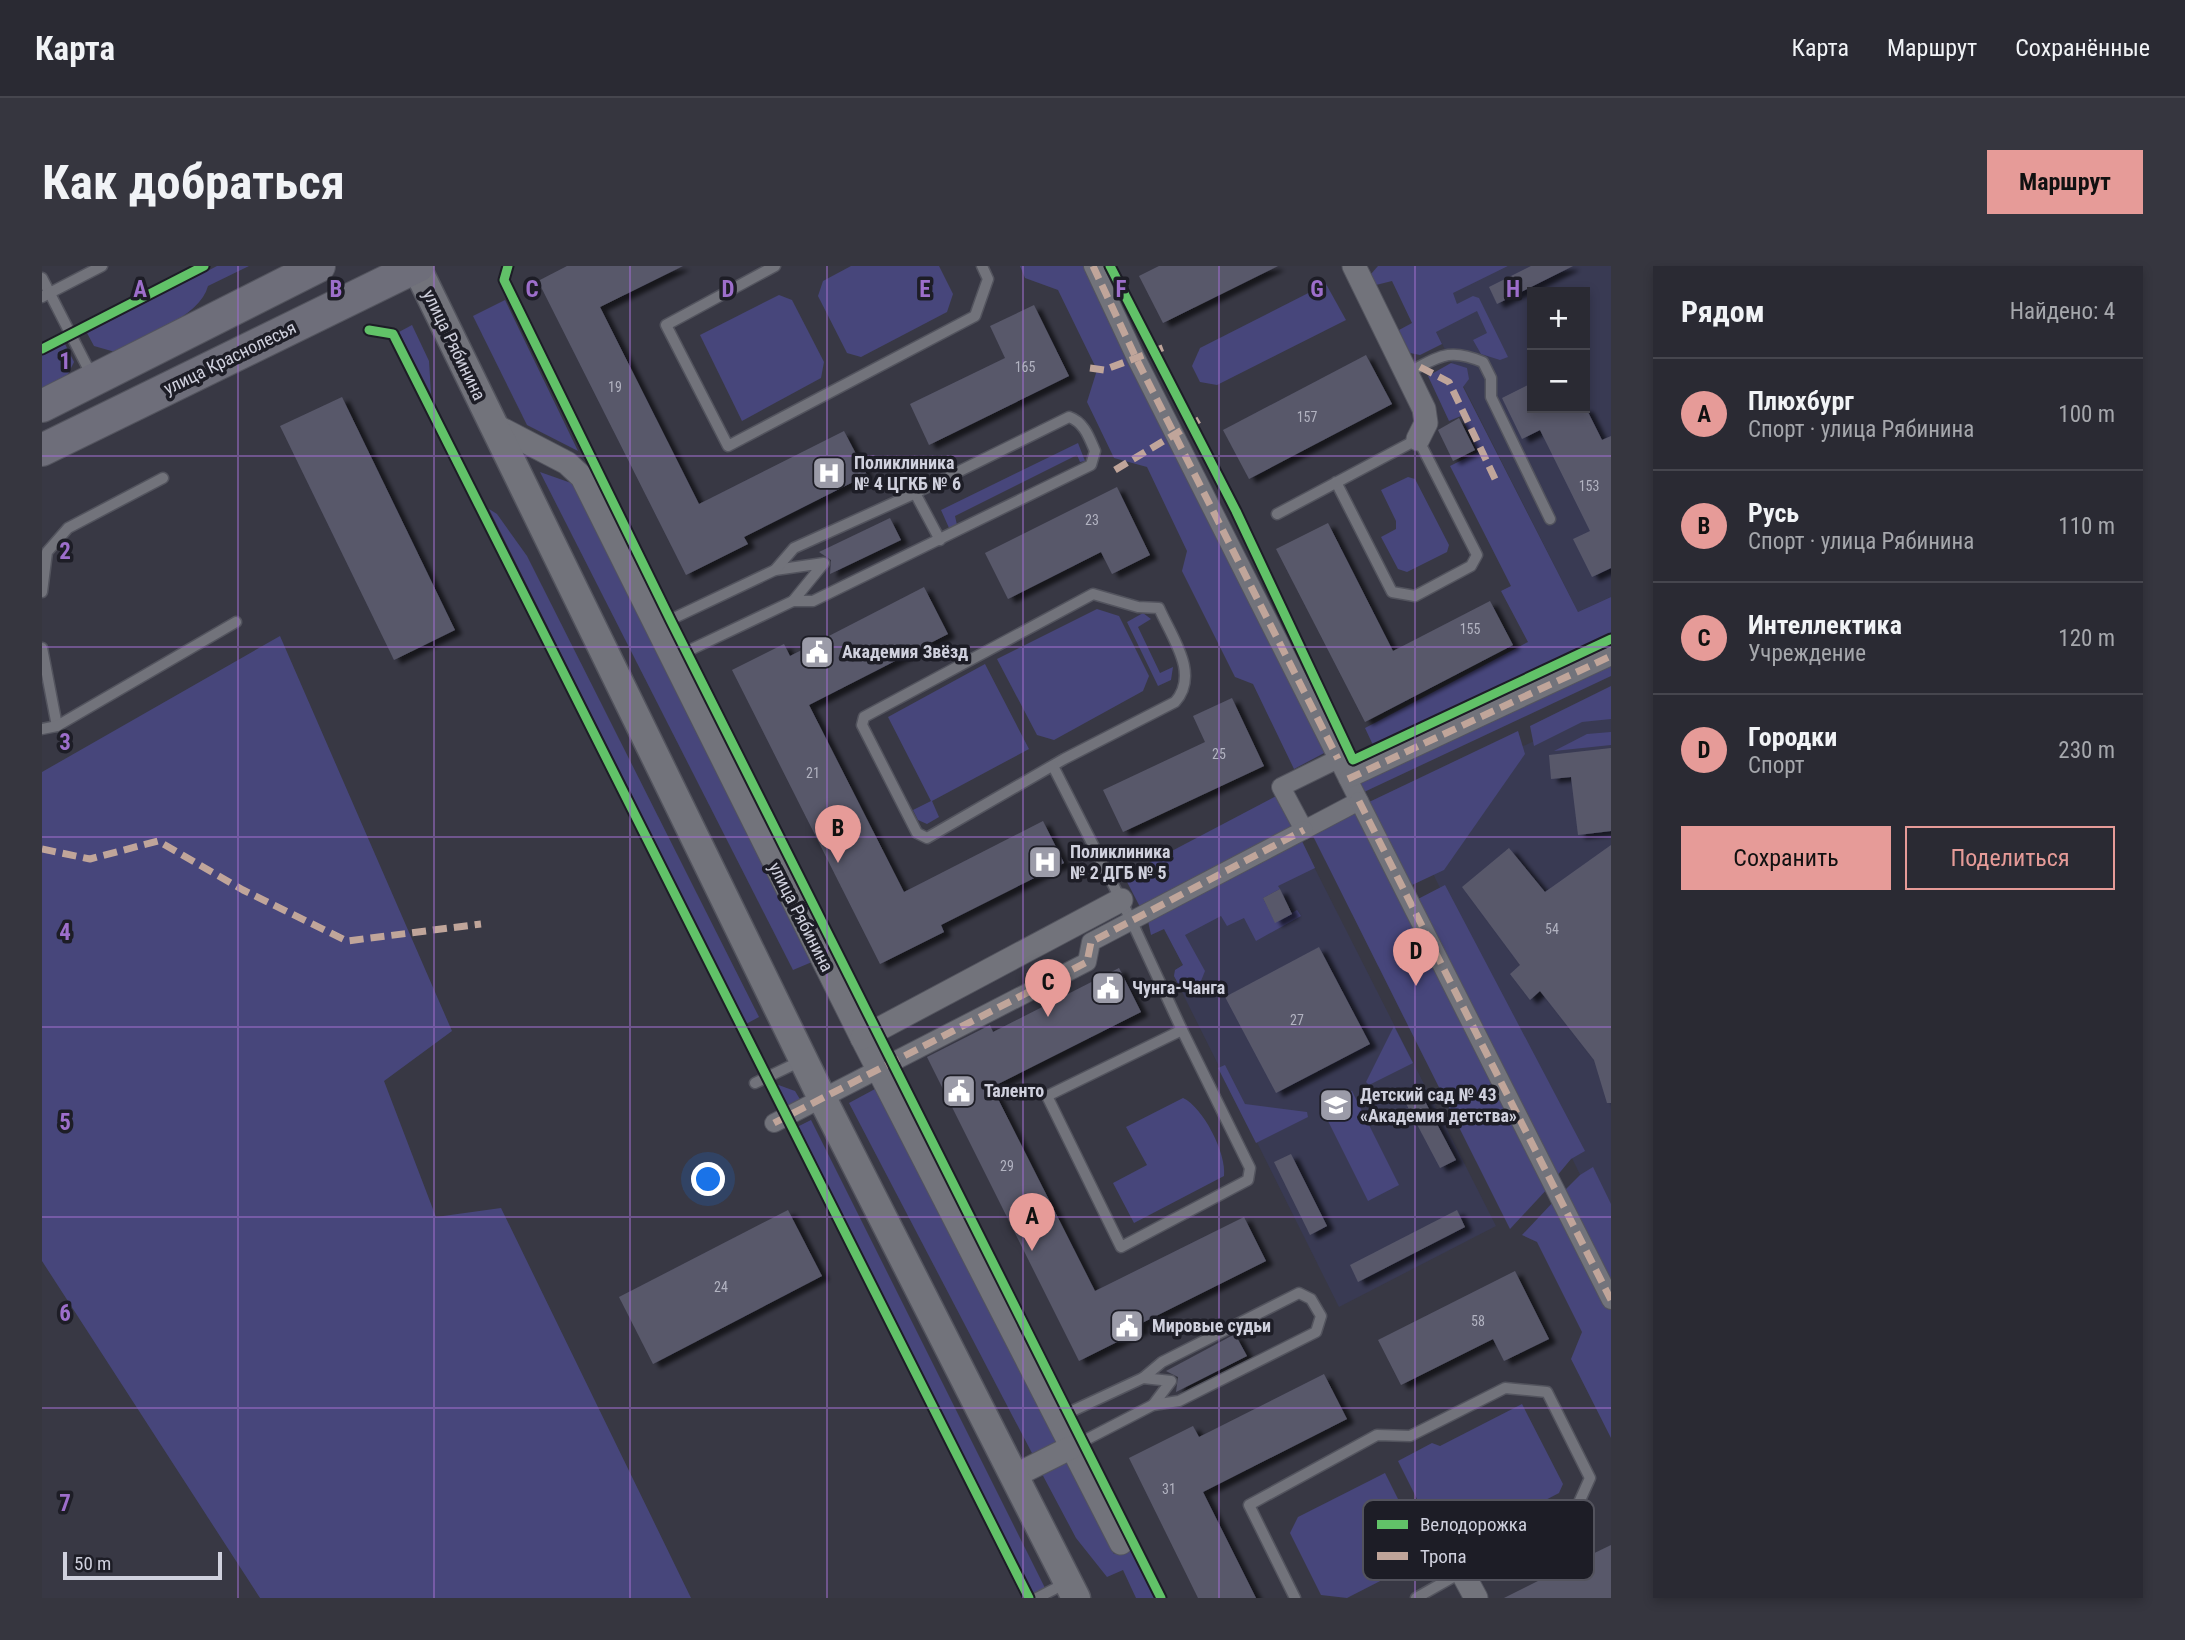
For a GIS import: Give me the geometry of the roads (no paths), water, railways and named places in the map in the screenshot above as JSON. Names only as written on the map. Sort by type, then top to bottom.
[{"type":"main road","points":[[42,407],[319,266]]},
{"type":"main road","name":"улица Краснолесья","points":[[42,450],[417,266]]},
{"type":"street","name":"улица Рябинина","points":[[417,266],[822,1098],[1072,1590]]},
{"type":"street","points":[[1093,266],[1151,389],[1611,1300]]},
{"type":"street","points":[[1354,266],[1424,409],[1426,423],[1418,439]]},
{"type":"street","name":"улица Рябинина","points":[[492,424],[567,463],[582,477],[862,1038],[1055,1419],[1121,1543]]},
{"type":"street","points":[[1348,779],[1611,656]]},
{"type":"street","points":[[1304,830],[1281,787],[1338,758]]},
{"type":"street","points":[[774,1123],[1087,962],[1091,942],[1359,801]]},
{"type":"street","points":[[862,1038],[1122,900]]},
{"type":"street","points":[[1014,1476],[1070,1448]]},
{"type":"street","points":[[1466,1580],[1476,1598]]},
{"type":"lane","points":[[46,295],[102,266]]},
{"type":"lane","points":[[775,266],[666,325],[728,446],[975,316],[988,279],[982,266]]},
{"type":"lane","points":[[42,278],[46,295],[94,380]]},
{"type":"lane","points":[[1407,373],[1446,353],[1462,353],[1483,362],[1491,378],[1491,397],[1550,519]]},
{"type":"lane","points":[[775,570],[793,548],[915,493],[1069,417],[1079,421],[1087,434],[1095,451],[1091,465],[813,601],[793,601]]},
{"type":"lane","points":[[1277,514],[1336,482],[1418,439],[1477,555],[1471,566],[1415,596],[1392,592],[1336,482]]},
{"type":"lane","points":[[42,592],[47,552],[68,528],[163,478]]},
{"type":"lane","points":[[915,493],[940,540]]},
{"type":"lane","points":[[656,627],[775,570],[824,563],[793,601],[671,659]]},
{"type":"lane","points":[[1093,594],[1138,607],[1159,608],[1187,671],[1185,691],[1175,702],[1053,766],[927,838],[917,833],[862,725],[864,717],[1093,594]]},
{"type":"lane","points":[[42,729],[57,726],[236,622]]},
{"type":"lane","points":[[42,648],[57,726]]},
{"type":"lane","points":[[1053,766],[1122,900],[1250,1168],[1248,1180],[1121,1247],[1047,1096],[1182,1030]]},
{"type":"lane","points":[[755,1083],[803,1059]]},
{"type":"lane","points":[[1055,1419],[1143,1378],[1162,1362],[1299,1293],[1311,1299],[1321,1316],[1316,1332],[1180,1401],[1153,1405],[1070,1448]]},
{"type":"lane","points":[[1143,1378],[1171,1381],[1153,1405]]},
{"type":"lane","points":[[1295,1598],[1249,1505],[1377,1435],[1410,1436],[1505,1388],[1547,1392],[1590,1478],[1580,1500]]},
{"type":"lane","points":[[1416,1598],[1451,1580]]},
{"type":"lane","points":[[1037,1598],[1072,1590]]},
{"type":"place","name":"Поликлиника № 4 ЦГКБ № 6","points":[[829,473]]},
{"type":"place","name":"Академия Звёзд","points":[[817,652]]},
{"type":"place","name":"Поликлиника № 2 ДГБ № 5","points":[[1045,862]]},
{"type":"place","name":"Русь","points":[[838,863]]},
{"type":"place","name":"Городки","points":[[1416,986]]},
{"type":"place","name":"Чунга-Чанга","points":[[1108,988]]},
{"type":"place","name":"Интеллектика","points":[[1048,1017]]},
{"type":"place","name":"Таленто","points":[[959,1091]]},
{"type":"place","name":"Детский сад № 43 «Академия детства»","points":[[1336,1105]]},
{"type":"place","name":"Плюхбург","points":[[1032,1251]]},
{"type":"place","name":"Мировые судьи","points":[[1127,1326]]}]
